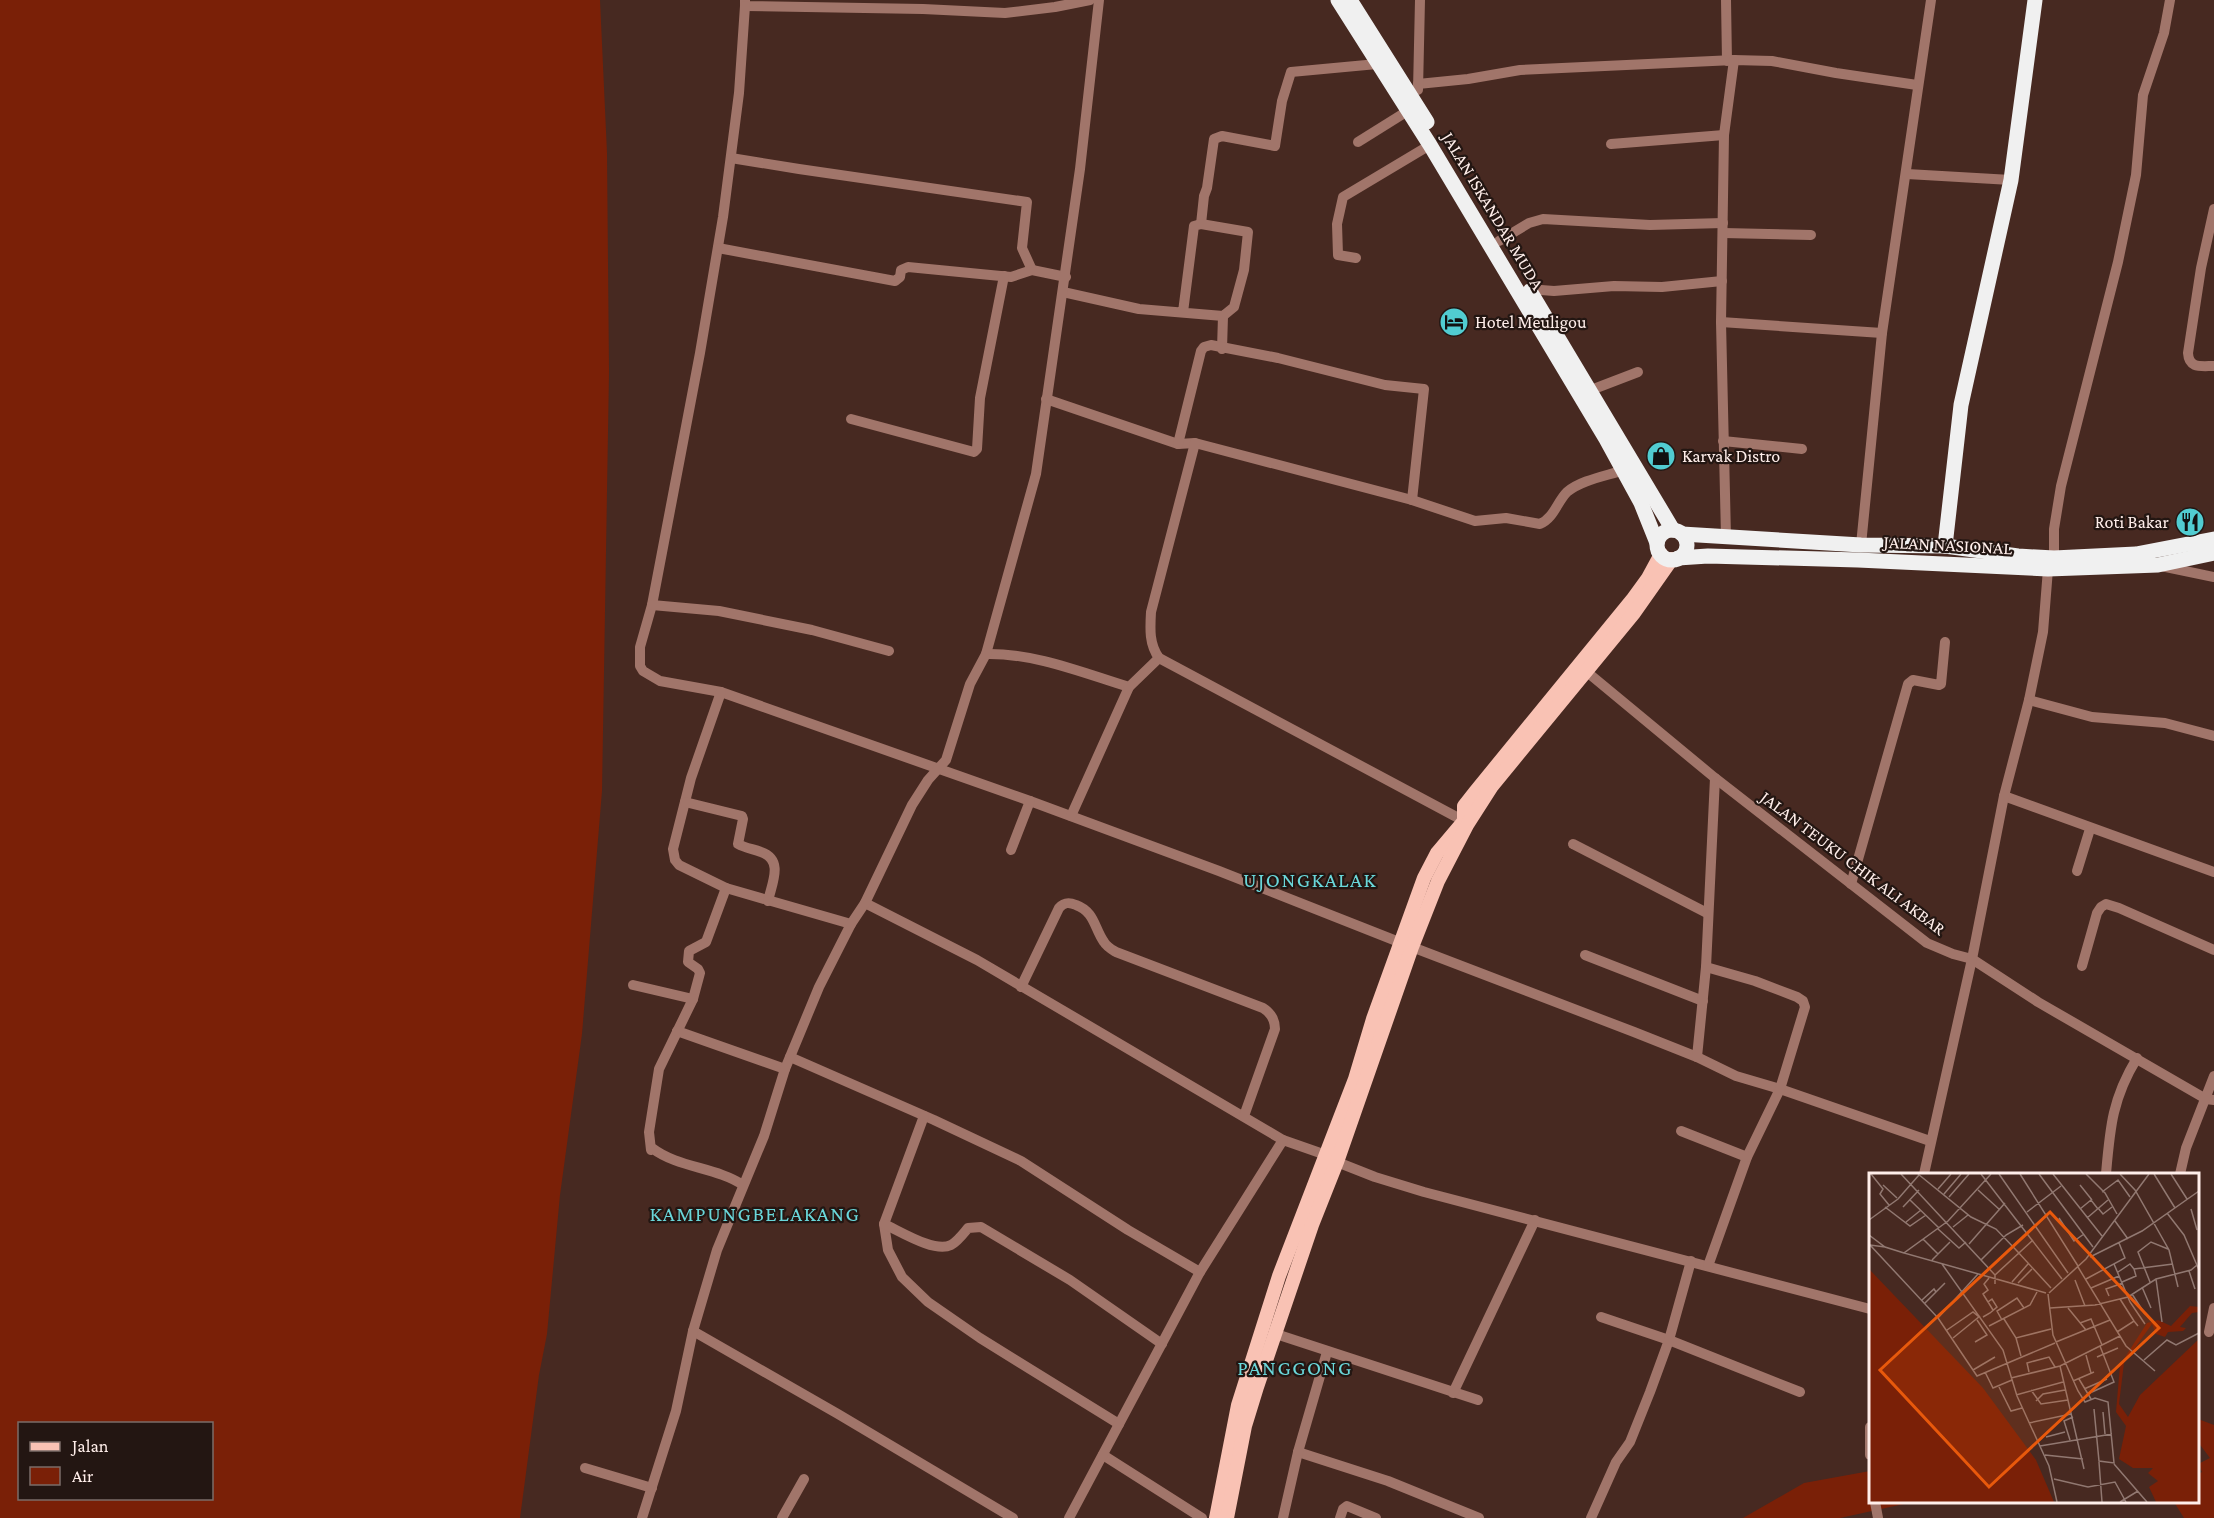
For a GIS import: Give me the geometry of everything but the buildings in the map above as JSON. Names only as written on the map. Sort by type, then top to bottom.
[{"type":"highway","name":"JALAN ISKANDAR MUDA","points":[[1338,0],[1377,64],[1412,108],[1430,145],[1624,470],[1667,554]]},
{"type":"highway","name":"JALAN ISKANDAR MUDA","points":[[1350,0],[1412,108],[1499,241],[1678,532]]},
{"type":"highway","points":[[1945,546],[1961,405],[2011,180],[2035,0]]},
{"type":"highway","points":[[1678,532],[1686,538],[1686,550],[1667,554],[1663,533],[1678,532]]},
{"type":"highway","name":"JALAN NASIONAL","points":[[1678,532],[1861,545],[1945,546],[2033,562],[2136,554],[2214,539]]},
{"type":"highway","name":"JALAN NASIONAL","points":[[1667,554],[2158,566],[2214,552]]},
{"type":"main road","points":[[1406,944],[1477,809],[1504,771],[1634,613],[1667,554]]},
{"type":"main road","points":[[1227,1518],[1245,1426],[1332,1159],[1406,944],[1429,867],[1437,853],[1464,821],[1464,806],[1667,554]]},
{"type":"main road","points":[[1216,1518],[1238,1405],[1254,1348],[1279,1276],[1332,1159]]},
{"type":"street","points":[[1090,0],[1005,13],[923,4],[745,3],[739,93],[718,248],[652,605],[640,647],[640,666],[643,671],[660,681],[721,692],[1030,801],[1229,875],[1697,1057],[1736,1076],[1930,1141]]},
{"type":"street","points":[[642,1518],[676,1411],[693,1331],[717,1250],[764,1136],[785,1069],[819,987],[851,924],[865,903],[912,805],[948,754],[970,684],[986,654],[1036,474],[1065,277],[1099,0]]},
{"type":"street","points":[[1358,142],[1412,108],[1418,84],[1420,0]]},
{"type":"street","points":[[1726,0],[1730,60],[1724,135],[1721,322],[1726,537]]},
{"type":"street","points":[[1861,545],[1882,333],[1931,0]]},
{"type":"street","points":[[1924,1173],[1972,959],[2004,796],[2029,700],[2043,632],[2033,562],[2054,529],[2061,486],[2118,262],[2136,175],[2143,95],[2164,33],[2170,0]]},
{"type":"street","points":[[1418,84],[1468,79],[1520,70],[1730,60],[1772,61],[1836,74],[1917,85]]},
{"type":"street","points":[[1202,224],[1204,196],[1214,139],[1222,136],[1275,146],[1282,101],[1291,72],[1377,64]]},
{"type":"street","points":[[1611,144],[1724,135]]},
{"type":"street","points":[[1356,258],[1338,255],[1337,224],[1343,197],[1430,145]]},
{"type":"street","points":[[731,158],[1027,202],[1022,248],[1032,270]]},
{"type":"street","points":[[1907,174],[2011,180]]},
{"type":"street","points":[[2214,208],[2201,268],[2188,353],[2190,363],[2193,365],[2214,366]]},
{"type":"street","points":[[1499,241],[1529,223],[1543,219],[1811,235]]},
{"type":"street","points":[[1063,292],[1139,309],[1223,316],[1234,308],[1244,270],[1248,232],[1202,224],[1194,226],[1183,312]]},
{"type":"street","points":[[718,248],[895,281],[900,277],[901,270],[908,267],[1007,276],[1032,270],[1065,277]]},
{"type":"street","points":[[851,419],[974,452],[977,449],[980,398],[1007,276]]},
{"type":"street","points":[[1528,289],[1554,291],[1614,286],[1662,287],[1722,281]]},
{"type":"street","points":[[1221,349],[1223,316]]},
{"type":"street","points":[[1721,322],[1882,333]]},
{"type":"street","points":[[1178,444],[1201,351],[1204,347],[1211,345],[1221,349],[1278,358],[1385,385],[1424,389],[1412,500]]},
{"type":"street","points":[[1590,390],[1638,372]]},
{"type":"street","points":[[1046,399],[1178,444],[1195,443],[1412,500],[1475,520],[1506,518],[1540,524],[1549,518],[1564,496],[1574,488],[1624,470]]},
{"type":"street","points":[[1723,441],[1802,449]]},
{"type":"street","points":[[1195,443],[1151,612],[1152,646],[1159,658],[1464,821]]},
{"type":"street","points":[[2158,566],[2214,576]]},
{"type":"street","points":[[652,605],[730,613],[812,630],[889,651]]},
{"type":"street","points":[[1851,884],[1908,684],[1911,680],[1941,684],[1945,642]]},
{"type":"street","points":[[986,654],[1005,654],[1049,662],[1130,687]]},
{"type":"street","points":[[1071,816],[1130,687],[1159,658]]},
{"type":"street","name":"JALAN TEUKU CHIK ALI AKBAR","points":[[1587,672],[1715,778],[1927,944],[1972,959],[2038,1002],[2210,1099]]},
{"type":"street","points":[[721,692],[685,802],[673,849],[675,860],[684,868],[726,888],[851,924]]},
{"type":"street","points":[[2029,700],[2092,717],[2165,723],[2214,736]]},
{"type":"street","points":[[1697,1057],[1706,967],[1715,778]]},
{"type":"street","points":[[2004,796],[2214,872]]},
{"type":"street","points":[[1011,850],[1030,801]]},
{"type":"street","points":[[685,802],[742,816],[744,819],[738,843],[764,853],[772,858],[776,865],[768,901]]},
{"type":"street","points":[[2078,872],[2090,828]]},
{"type":"street","points":[[1573,843],[1707,914]]},
{"type":"street","points":[[726,888],[706,942],[689,951],[688,962],[700,972],[693,999],[659,1069],[649,1132],[651,1150],[652,1148],[743,1185]]},
{"type":"street","points":[[865,903],[978,960],[1283,1140],[1375,1177],[1424,1192],[1869,1309]]},
{"type":"street","points":[[1022,987],[1056,913],[1062,904],[1069,903],[1080,906],[1090,913],[1102,940],[1116,952],[1270,1012],[1275,1029],[1244,1116]]},
{"type":"street","points":[[2082,966],[2097,913],[2106,904],[2214,950]]},
{"type":"street","points":[[1585,955],[1703,1001]]},
{"type":"street","points":[[1706,967],[1755,981],[1797,997],[1804,1003],[1805,1010],[1780,1089],[1747,1157],[1708,1266]]},
{"type":"street","points":[[633,985],[693,999]]},
{"type":"street","points":[[678,1032],[785,1069]]},
{"type":"street","points":[[790,1057],[1021,1161],[1128,1230],[1200,1272]]},
{"type":"street","points":[[2106,1173],[2110,1127],[2115,1102],[2137,1058]]},
{"type":"street","points":[[2180,1173],[2186,1148],[2210,1099],[2214,1076]]},
{"type":"street","points":[[924,1116],[884,1224],[888,1250],[902,1277],[915,1292],[980,1338],[1119,1424]]},
{"type":"street","points":[[1681,1131],[1747,1157]]},
{"type":"street","points":[[1069,1518],[1200,1272],[1283,1140]]},
{"type":"street","points":[[1453,1393],[1536,1220]]},
{"type":"street","points":[[884,1224],[925,1243],[940,1247],[953,1244],[968,1228],[981,1227],[1070,1280],[1162,1344]]},
{"type":"street","points":[[1591,1518],[1616,1462],[1630,1442],[1668,1340],[1691,1261]]},
{"type":"street","points":[[2209,1332],[2214,1308]]},
{"type":"street","points":[[1601,1317],[1668,1340],[1800,1392]]},
{"type":"street","points":[[693,1331],[1013,1518]]},
{"type":"street","points":[[1276,1334],[1478,1400]]},
{"type":"street","points":[[1282,1518],[1298,1452],[1327,1352]]},
{"type":"street","points":[[1298,1452],[1388,1481],[1479,1518]]},
{"type":"street","points":[[1103,1455],[1202,1518]]},
{"type":"street","points":[[585,1468],[652,1488]]},
{"type":"street","points":[[782,1518],[804,1479]]},
{"type":"street","points":[[1340,1518],[1343,1509],[1347,1506],[1376,1518]]},
{"type":"water","points":[[0,0],[600,0],[607,153],[609,372],[602,791],[582,1034],[560,1195],[547,1334],[539,1375],[520,1518],[0,1518]]},
{"type":"water","points":[[2199,1419],[2214,1425],[2214,1518],[2184,1518],[2175,1503],[2199,1503],[2199,1474],[2202,1472],[2199,1464],[2210,1458],[2199,1443]]},
{"type":"water","points":[[1869,1471],[1869,1503],[1908,1503],[1840,1518],[1743,1518],[1804,1483]]},
{"type":"place","name":"Hotel Meuligou","points":[[1454,322]]},
{"type":"place","name":"Karvak Distro","points":[[1661,456]]},
{"type":"place","name":"Roti Bakar","points":[[2190,522]]},
{"type":"district","name":"UJONGKALAK","points":[[1310,880]]},
{"type":"district","name":"KAMPUNGBELAKANG","points":[[755,1214]]},
{"type":"district","name":"PANGGONG","points":[[1295,1368]]}]
